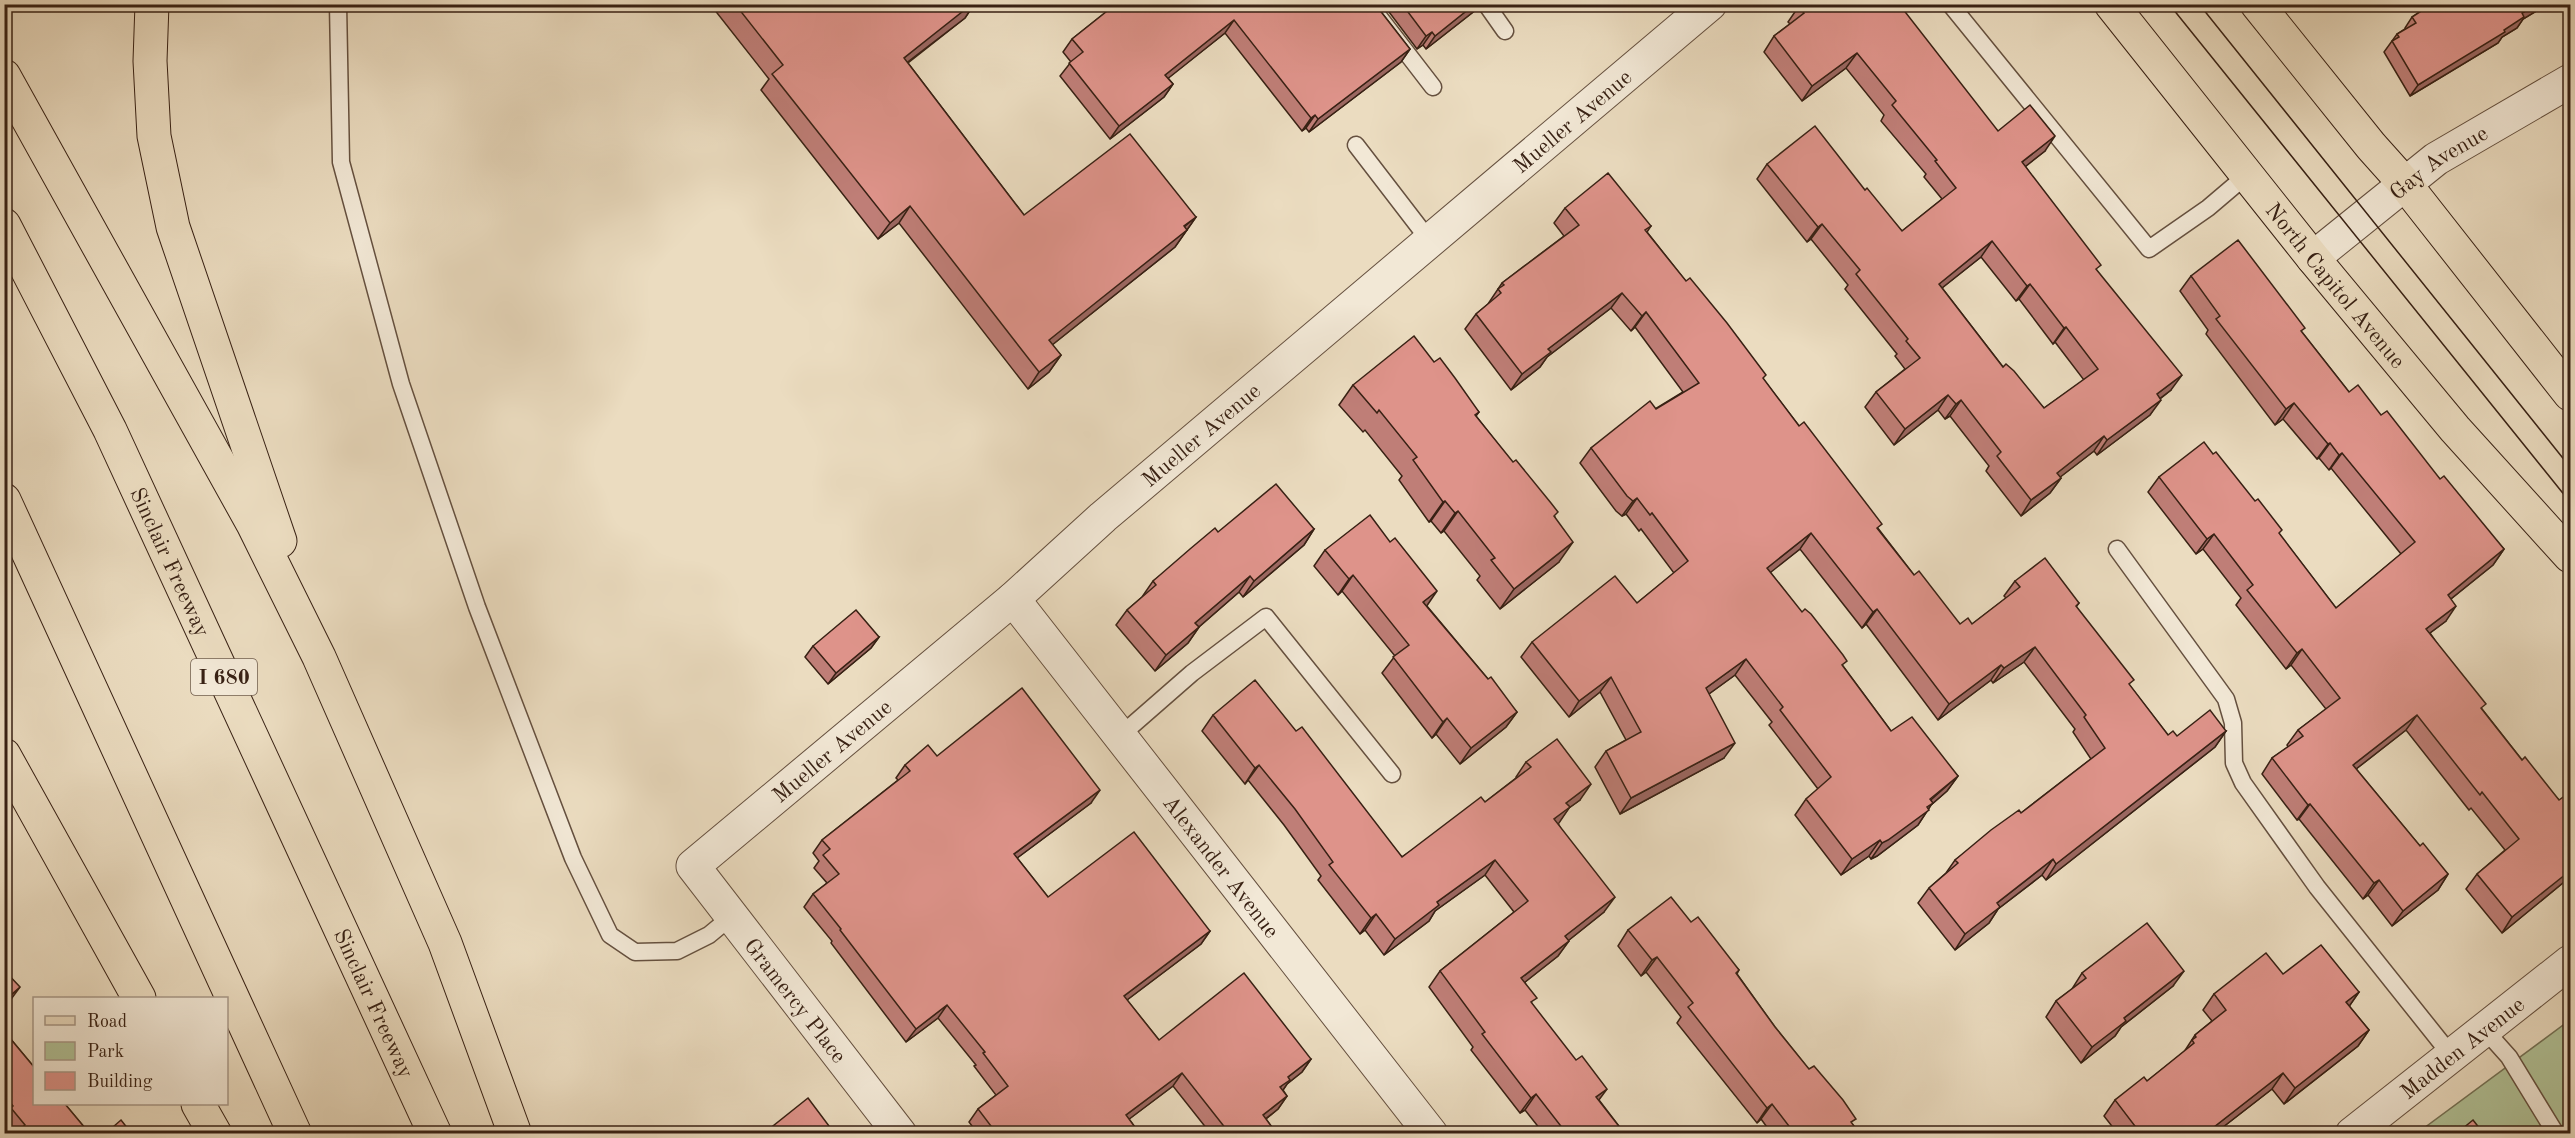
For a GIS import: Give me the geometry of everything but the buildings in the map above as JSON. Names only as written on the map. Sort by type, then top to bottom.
[{"type":"main road","points":[[152,4],[150,61],[154,136],[173,227],[319,657]]},
{"type":"main road","name":"North Capitol Avenue","points":[[2111,4],[2313,258],[2455,429],[2571,556]]},
{"type":"main road","points":[[2257,4],[2371,147],[2405,184],[2571,394]]},
{"type":"main road","points":[[4,75],[253,524],[319,657],[445,943],[515,1134]]},
{"type":"main road","name":"Sinclair Freeway","points":[[4,225],[110,430],[435,1134]]},
{"type":"main road","points":[[4,500],[295,1134]]},
{"type":"main road","points":[[4,755],[138,997]]},
{"type":"main road","points":[[199,1105],[215,1134]]},
{"type":"street","name":"Mueller Avenue","points":[[693,866],[1013,599],[1103,517],[1710,4]]},
{"type":"street","name":"Gay Avenue","points":[[2313,258],[2436,159],[2571,81]]},
{"type":"street","name":"Alexander Avenue","points":[[1013,599],[1431,1134]]},
{"type":"street","name":"Gramercy Place","points":[[693,866],[900,1134]]},
{"type":"street","name":"Madden Avenue","points":[[2352,1134],[2571,962]]},
{"type":"lane","points":[[338,4],[341,162],[400,384],[477,607],[573,858],[610,935],[635,952],[677,951],[709,935],[732,916]]},
{"type":"lane","points":[[1369,4],[1432,87]]},
{"type":"lane","points":[[1486,4],[1505,31]]},
{"type":"lane","points":[[1950,4],[2149,249],[2208,208],[2248,174]]},
{"type":"lane","points":[[1356,145],[1429,240]]},
{"type":"lane","points":[[2117,549],[2226,699],[2233,723],[2234,763],[2243,783],[2317,887],[2451,1055]]},
{"type":"lane","points":[[1121,735],[1192,673],[1266,617],[1392,774]]},
{"type":"lane","points":[[2484,1029],[2509,1057],[2556,1134]]},
{"type":"green space","points":[[2570,1020],[2570,1133],[2416,1134]]},
{"type":"tram line","points":[[2169,4],[2570,502]]},
{"type":"tram line","points":[[2199,4],[2570,467]]}]
